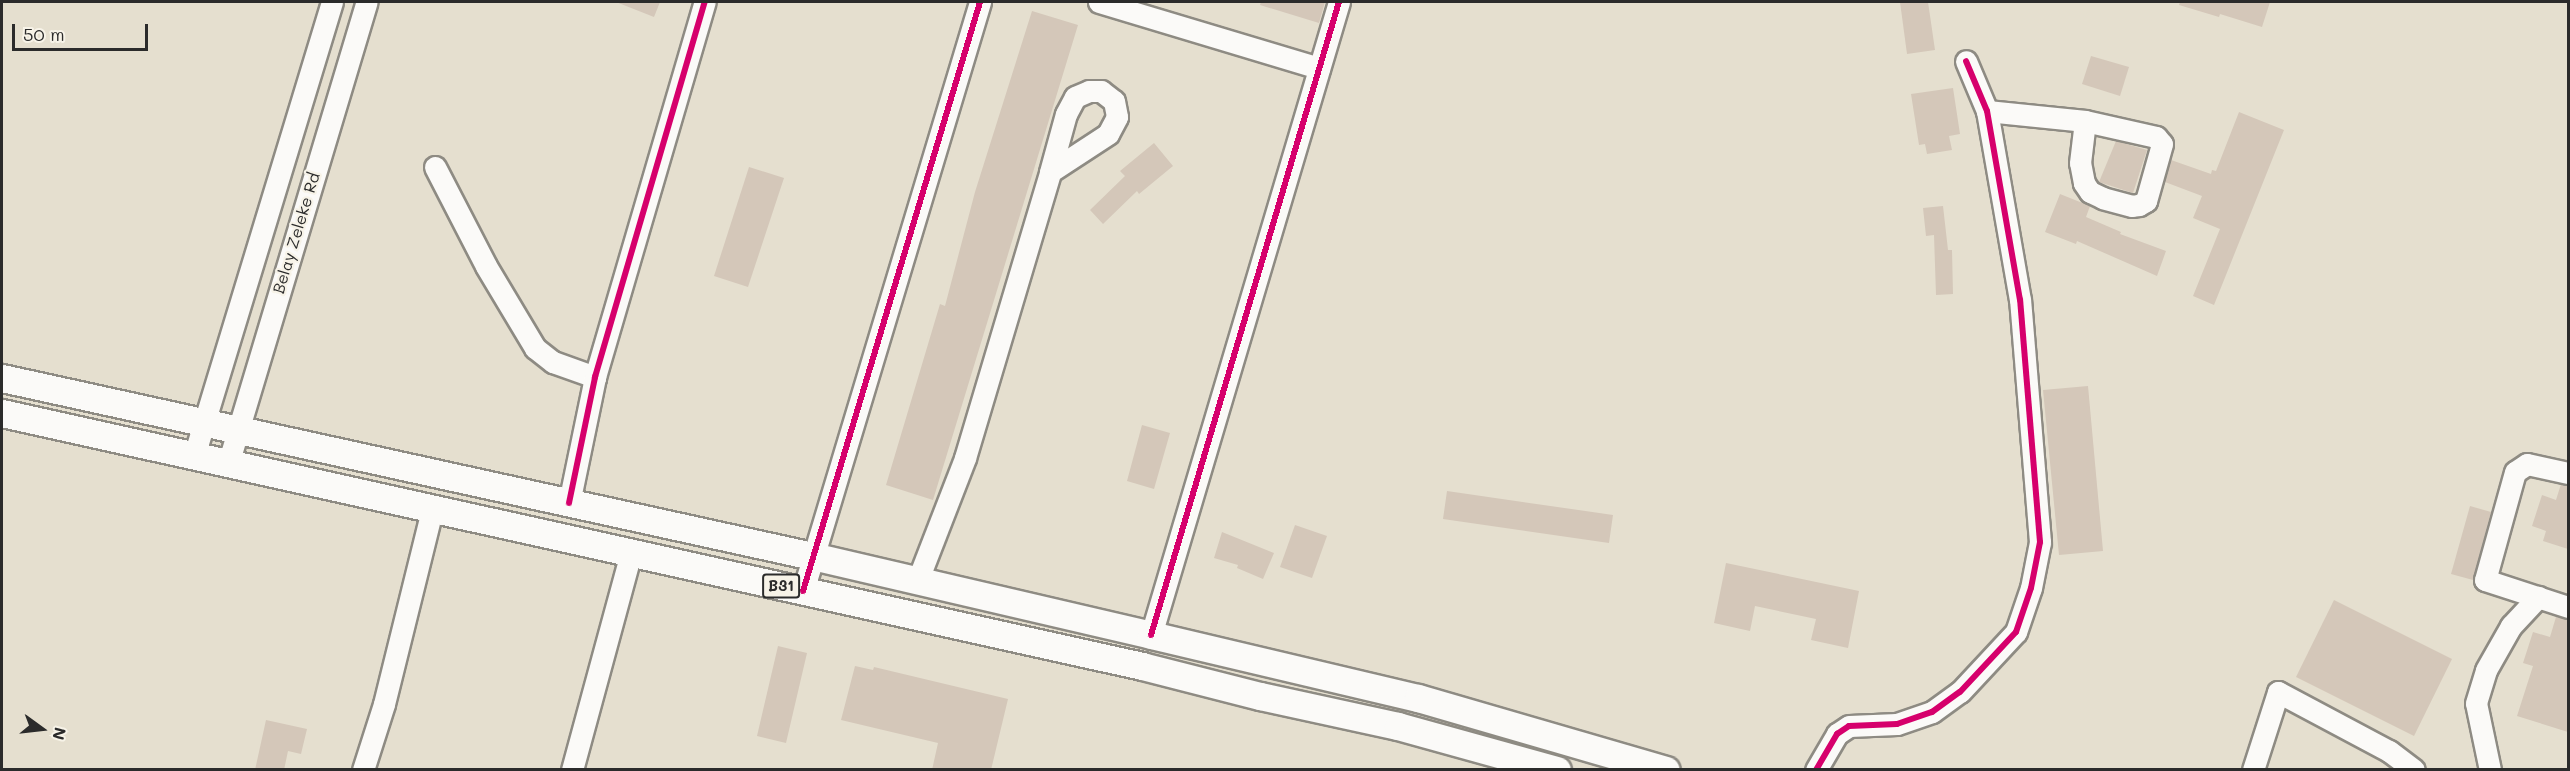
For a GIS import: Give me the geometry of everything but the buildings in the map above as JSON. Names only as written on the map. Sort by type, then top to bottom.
[{"type":"main road","name":"B31","points":[[2,378],[812,556],[1151,635],[1418,698],[1666,770]]},
{"type":"main road","name":"B31","points":[[2,413],[1210,681],[1260,696],[1398,726],[1557,770]]},
{"type":"main road","points":[[1210,681],[1217,652]]},
{"type":"street","name":"Belay Zeleke Rd","points":[[194,456],[332,2]]},
{"type":"street","name":"Belay Zeleke Rd","points":[[228,464],[236,430],[367,2]]},
{"type":"street","points":[[569,503],[595,377],[705,2]]},
{"type":"street","points":[[803,591],[980,2]]},
{"type":"street","points":[[1099,2],[1319,68]]},
{"type":"street","points":[[1151,635],[1339,2]]},
{"type":"street","points":[[1816,770],[1837,734],[1849,726],[1897,724],[1932,712],[1960,692],[2016,632],[2031,588],[2040,542],[2020,300],[1987,111],[1966,60]]},
{"type":"street","points":[[1987,111],[2085,121],[2138,132],[2161,140],[2162,144],[2145,201],[2132,206],[2090,192],[2084,183],[2080,163],[2085,121]]},
{"type":"street","points":[[435,167],[486,266],[535,348],[553,362],[595,377]]},
{"type":"street","points":[[917,582],[965,458],[1050,172]]},
{"type":"street","points":[[2568,473],[2528,464],[2515,472],[2485,580],[2568,607]]},
{"type":"street","points":[[363,770],[384,704],[432,510]]},
{"type":"street","points":[[572,770],[631,553]]},
{"type":"street","points":[[2490,770],[2476,703],[2486,670],[2511,626],[2538,597]]},
{"type":"street","points":[[2253,770],[2278,692],[2389,751],[2414,770]]},
{"type":"cycle path","points":[[569,503],[595,377],[705,2]]},
{"type":"cycle path","points":[[803,591],[980,2]]},
{"type":"cycle path","points":[[1151,635],[1339,2]]},
{"type":"cycle path","points":[[1816,770],[1837,734],[1849,726],[1897,724],[1932,712],[1960,692],[2016,632],[2031,588],[2040,542],[2020,300],[1987,111],[1966,61]]}]
